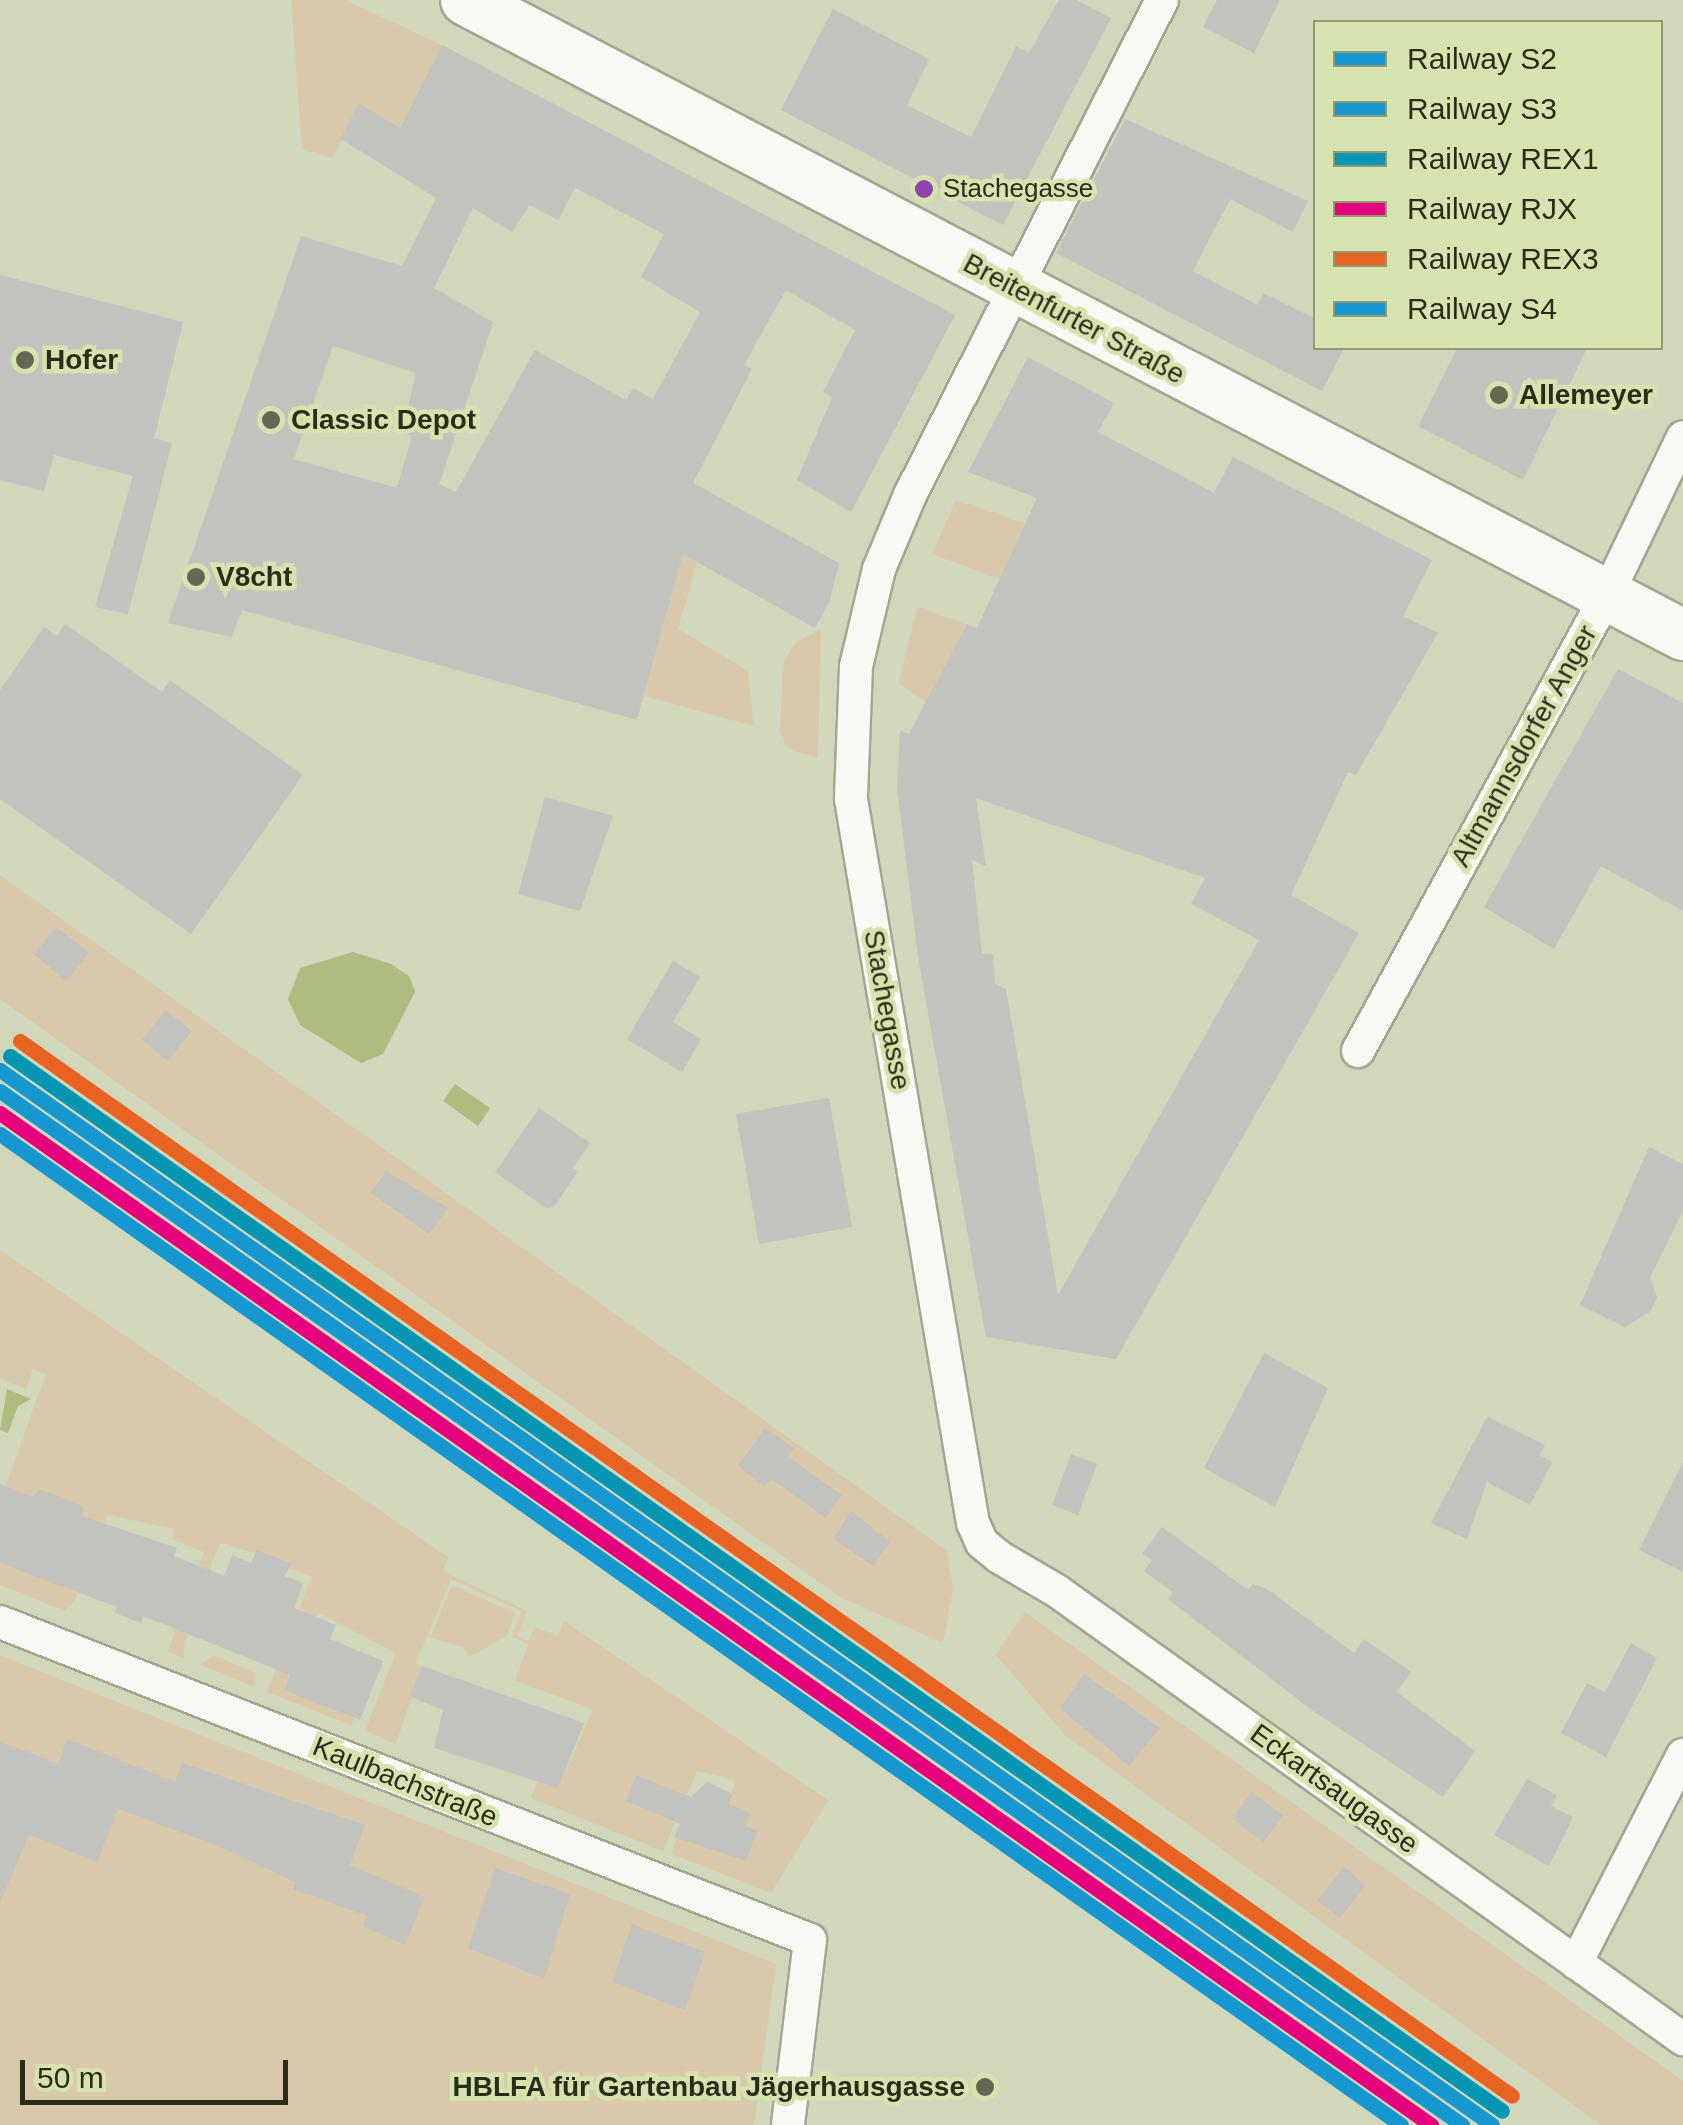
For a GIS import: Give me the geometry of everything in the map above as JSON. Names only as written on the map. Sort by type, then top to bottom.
[{"type":"main road","name":"Breitenfurter Straße","points":[[466,0],[1683,634]]},
{"type":"street","name":"Stachegasse","points":[[982,1543],[957,1435],[954,1384],[858,850],[852,780],[856,666],[878,570],[1015,288],[1162,0]]},
{"type":"street","name":"Altmannsdorfer Anger","points":[[1358,1051],[1607,595],[1683,436]]},
{"type":"street","name":"Eckartsaugasse","points":[[982,1543],[1683,2039]]},
{"type":"street","name":"Kaulbachstraße","points":[[0,1622],[810,1940],[788,2125]]},
{"type":"street","points":[[1576,1962],[1683,1755]]},
{"type":"shaded area","points":[[291,0],[345,0],[442,45],[400,128],[359,103],[333,158],[302,149]]},
{"type":"shaded area","points":[[956,500],[1025,523],[1000,579],[932,554]]},
{"type":"shaded area","points":[[683,554],[697,562],[678,629],[748,671],[754,726],[644,696]]},
{"type":"shaded area","points":[[917,607],[967,624],[926,702],[899,683]]},
{"type":"shaded area","points":[[819,630],[818,758],[787,748],[780,732],[783,664],[795,643]]},
{"type":"shaded area","points":[[0,875],[947,1551],[953,1589],[943,1643],[840,1597],[0,999]]},
{"type":"shaded area","points":[[353,952],[391,964],[409,976],[415,992],[383,1054],[361,1063],[300,1025],[288,999],[300,968]]},
{"type":"shaded area","points":[[455,1084],[490,1108],[478,1126],[443,1101]]},
{"type":"shaded area","points":[[0,1250],[448,1557],[443,1571],[527,1611],[517,1636],[529,1641],[535,1627],[558,1636],[564,1621],[828,1800],[771,1893],[671,1854],[677,1838],[746,1861],[758,1832],[745,1826],[750,1812],[729,1804],[735,1780],[697,1771],[663,1851],[531,1798],[538,1780],[558,1788],[593,1710],[515,1680],[528,1644],[512,1636],[521,1611],[451,1579],[416,1663],[422,1666],[396,1744],[365,1731],[396,1653],[319,1613],[284,1689],[355,1718],[352,1726],[267,1692],[312,1577],[289,1568],[290,1563],[220,1543],[189,1621],[183,1658],[168,1652],[204,1552],[172,1539],[174,1529],[108,1515],[74,1602],[64,1611],[0,1585],[0,1501],[46,1374],[33,1369],[26,1389],[0,1378]]},
{"type":"shaded area","points":[[7,1389],[31,1399],[18,1406],[8,1433],[0,1430]]},
{"type":"shaded area","points":[[452,1585],[515,1613],[507,1636],[470,1657],[463,1647],[430,1638]]},
{"type":"shaded area","points":[[1025,1612],[1683,2081],[1683,2125],[1601,2125],[1066,1736],[996,1655]]},
{"type":"shaded area","points":[[0,1655],[776,1964],[754,2125],[0,2125]]},
{"type":"shaded area","points":[[214,1655],[256,1673],[254,1687],[200,1665]]},
{"type":"building","points":[[1059,0],[1076,0],[1111,18],[1003,225],[781,110],[833,9],[929,59],[907,105],[971,137],[1016,46],[1029,53]]},
{"type":"building","points":[[1217,0],[1280,0],[1254,53],[1203,27]]},
{"type":"building","points":[[442,45],[955,315],[851,512],[797,480],[832,397],[823,392],[855,330],[786,290],[744,365],[752,369],[693,483],[839,563],[829,603],[815,628],[683,554],[637,720],[242,610],[232,637],[168,623],[301,236],[402,266],[436,198],[341,139],[359,103],[400,128]],"holes":[[[575,188],[664,234],[641,277],[700,312],[653,399],[633,388],[626,400],[535,350],[456,492],[439,484],[493,322],[434,288],[473,208],[512,232],[529,205],[558,220]],[[333,346],[416,373],[402,432],[412,436],[397,488],[294,459]]]},
{"type":"building","points":[[1125,119],[1308,201],[1293,232],[1230,199],[1193,271],[1258,305],[1263,293],[1313,318],[1313,350],[1343,350],[1322,391],[1056,253]]},
{"type":"building","points":[[0,275],[183,322],[154,438],[172,443],[128,614],[95,607],[133,476],[54,455],[44,491],[0,480]]},
{"type":"building","name":"Allemeyer","points":[[1456,350],[1586,350],[1523,480],[1418,426]]},
{"type":"building","points":[[1028,357],[1114,403],[1098,432],[1214,493],[1233,457],[1432,560],[1403,616],[1438,633],[1356,775],[1348,772],[1291,895],[1359,933],[1116,1359],[986,1337],[918,957],[897,787],[900,730],[909,734],[967,624],[977,628],[1037,498],[968,472]],"holes":[[[976,798],[1205,878],[1191,904],[1259,940],[1058,1295],[1006,989],[995,984],[993,954],[982,954],[972,860],[986,866]]]},
{"type":"building","points":[[65,624],[162,692],[170,680],[303,775],[191,934],[0,799],[0,690],[44,627],[57,636]]},
{"type":"building","points":[[1618,669],[1683,703],[1683,911],[1601,866],[1554,949],[1484,907]]},
{"type":"building","points":[[545,797],[613,816],[580,911],[518,894]]},
{"type":"building","points":[[56,927],[89,953],[66,981],[34,954]]},
{"type":"building","points":[[673,961],[700,977],[673,1022],[701,1039],[682,1072],[627,1039]]},
{"type":"building","points":[[166,1010],[192,1031],[168,1061],[142,1040]]},
{"type":"building","points":[[829,1098],[852,1227],[759,1244],[736,1114]]},
{"type":"building","points":[[539,1108],[590,1143],[573,1168],[578,1171],[554,1207],[546,1208],[495,1172]]},
{"type":"building","points":[[1649,1147],[1683,1164],[1683,1211],[1650,1278],[1657,1297],[1650,1312],[1625,1327],[1580,1305]]},
{"type":"building","points":[[386,1171],[448,1208],[429,1234],[371,1193]]},
{"type":"building","points":[[1264,1353],[1328,1388],[1275,1507],[1204,1468]]},
{"type":"building","points":[[1487,1417],[1545,1445],[1539,1455],[1552,1462],[1530,1505],[1487,1482],[1467,1539],[1431,1523]]},
{"type":"building","points":[[765,1428],[794,1448],[788,1457],[842,1495],[826,1518],[771,1479],[765,1487],[738,1466]]},
{"type":"building","points":[[1071,1454],[1097,1464],[1078,1515],[1052,1505]]},
{"type":"building","points":[[1683,1462],[1683,1572],[1639,1550]]},
{"type":"building","points":[[0,1484],[32,1497],[40,1489],[83,1506],[82,1516],[177,1548],[174,1556],[224,1576],[232,1555],[251,1563],[257,1550],[291,1563],[285,1576],[303,1583],[294,1608],[336,1625],[330,1639],[383,1661],[360,1720],[284,1690],[290,1675],[143,1616],[141,1623],[115,1613],[117,1607],[0,1563]]},
{"type":"building","points":[[851,1511],[890,1542],[873,1566],[834,1539]]},
{"type":"building","points":[[1162,1527],[1248,1590],[1253,1584],[1267,1589],[1354,1653],[1364,1639],[1411,1672],[1397,1692],[1475,1751],[1443,1797],[1313,1711],[1168,1599],[1173,1592],[1144,1571],[1152,1560],[1142,1554]]},
{"type":"building","points":[[1631,1643],[1657,1658],[1606,1757],[1561,1733],[1587,1683],[1605,1692]]},
{"type":"building","points":[[422,1666],[584,1723],[558,1788],[434,1748],[443,1710],[410,1696]]},
{"type":"building","points":[[1084,1674],[1160,1728],[1129,1766],[1060,1708]]},
{"type":"building","points":[[67,1739],[175,1782],[182,1763],[365,1825],[350,1865],[425,1897],[405,1945],[363,1926],[367,1916],[293,1889],[295,1882],[223,1848],[118,1809],[97,1862],[29,1835],[0,1903],[0,1741],[58,1764]]},
{"type":"building","points":[[636,1775],[691,1797],[707,1782],[733,1794],[729,1804],[751,1813],[745,1826],[758,1831],[746,1861],[674,1837],[680,1824],[626,1801]]},
{"type":"building","points":[[1527,1779],[1557,1795],[1551,1806],[1573,1817],[1549,1866],[1494,1835]]},
{"type":"building","points":[[1251,1792],[1283,1815],[1264,1842],[1232,1819]]},
{"type":"building","points":[[1344,1867],[1366,1885],[1340,1918],[1317,1900]]},
{"type":"building","points":[[495,1868],[570,1894],[544,1979],[468,1948]]},
{"type":"building","points":[[632,1924],[705,1952],[685,2010],[612,1982]]},
{"type":"rail line","name":"REX3","points":[[20,1041],[1512,2096]]},
{"type":"rail line","name":"REX1","points":[[10,1056],[1502,2111]]},
{"type":"rail line","name":"S2","points":[[0,1070],[1492,2125]]},
{"type":"rail line","name":"S3","points":[[0,1091],[1462,2125]]},
{"type":"rail line","name":"RJX","points":[[0,1113],[1431,2125]]},
{"type":"rail line","name":"S4","points":[[0,1134],[1401,2125]]},
{"type":"place","name":"Stachegasse","points":[[924,189]]},
{"type":"place","name":"Hofer","points":[[25,360]]},
{"type":"place","name":"Allemeyer","points":[[1499,395]]},
{"type":"place","name":"Classic Depot","points":[[271,420]]},
{"type":"place","name":"V8cht","points":[[196,577]]},
{"type":"place","name":"HBLFA für Gartenbau Jägerhausgasse","points":[[985,2087]]}]
